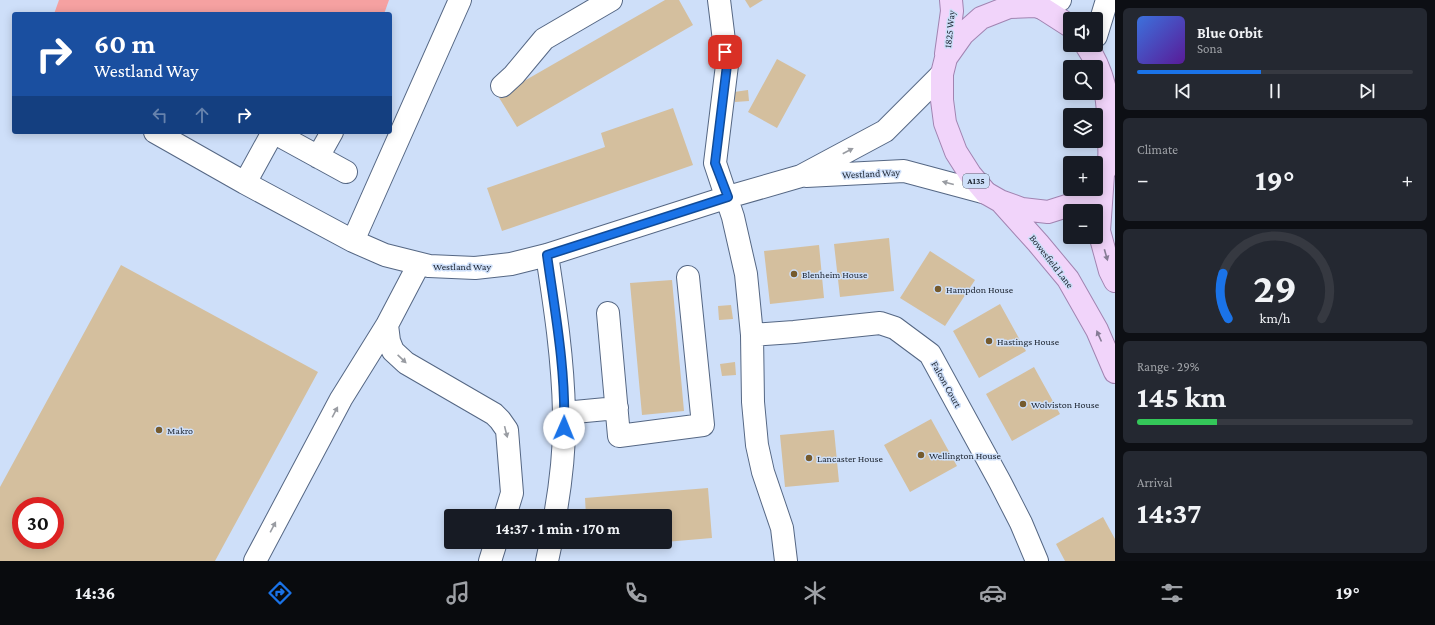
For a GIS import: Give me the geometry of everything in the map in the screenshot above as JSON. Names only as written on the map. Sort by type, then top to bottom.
[{"type":"main road","name":"1825 Way","points":[[944,66],[952,11],[951,0]]},
{"type":"main road","points":[[944,66],[963,34],[981,18],[1009,6],[1041,4],[1063,21]]},
{"type":"main road","points":[[1096,52],[1108,74],[1106,92],[1109,114],[1103,173]]},
{"type":"main road","name":"A135","points":[[944,66],[942,100],[945,123],[956,152],[970,174],[993,197],[1022,209],[1048,212],[1070,205],[1079,196]]},
{"type":"main road","points":[[1101,196],[1099,231],[1110,270],[1115,280]]},
{"type":"main road","name":"Bowesfield Lane","points":[[993,197],[1038,243],[1068,279],[1097,330],[1115,372]]},
{"type":"street","points":[[353,241],[460,0]]},
{"type":"street","points":[[502,86],[514,75],[544,39],[610,0]]},
{"type":"street","points":[[719,0],[727,65],[715,163],[728,197],[746,274],[752,335],[753,402],[757,445],[763,472],[782,528],[786,561]]},
{"type":"street","points":[[1103,12],[1107,0]]},
{"type":"street","name":"Westland Way","points":[[159,134],[245,183],[353,241],[385,255],[429,266],[475,268],[511,264],[547,255],[728,197],[801,176],[885,131],[944,66]]},
{"type":"street","points":[[245,183],[272,134]]},
{"type":"street","points":[[277,134],[346,172]]},
{"type":"street","points":[[318,157],[331,134]]},
{"type":"street","name":"Westland Way","points":[[801,176],[904,171],[993,197]]},
{"type":"street","points":[[547,255],[560,344],[564,413],[561,486],[556,509]]},
{"type":"street","points":[[255,561],[341,399],[387,325],[419,264]]},
{"type":"street","points":[[608,313],[619,436],[703,425],[688,277]]},
{"type":"street","name":"Falcon Court","points":[[752,335],[880,323],[895,328],[930,354],[1000,482],[1021,523],[1037,561]]},
{"type":"street","points":[[387,325],[389,341],[393,351],[406,363],[494,414],[500,420],[506,430],[512,493],[507,509]]},
{"type":"street","points":[[564,413],[617,408]]},
{"type":"street","points":[[490,561],[494,549]]},
{"type":"street","points":[[547,561],[550,549]]},
{"type":"shaded area","points":[[59,0],[389,0],[385,12],[55,12]]},
{"type":"building","points":[[665,0],[679,0],[693,25],[517,127],[498,96]]},
{"type":"building","points":[[745,0],[763,0],[750,8]]},
{"type":"building","points":[[777,59],[806,75],[777,128],[748,112]]},
{"type":"building","points":[[748,90],[749,101],[735,102],[734,92]]},
{"type":"building","points":[[673,108],[693,165],[502,231],[487,188],[605,147],[601,133]]},
{"type":"building","points":[[889,238],[894,291],[840,297],[834,244]]},
{"type":"building","name":"Blenheim House","points":[[819,245],[824,298],[770,304],[764,251]]},
{"type":"building","name":"Hampdon House","points":[[930,251],[975,280],[945,326],[900,298]]},
{"type":"building","name":"Makro","points":[[121,265],[318,372],[215,561],[0,561],[0,487]]},
{"type":"building","points":[[672,280],[684,411],[642,415],[630,283]]},
{"type":"building","name":"Hastings House","points":[[1000,304],[1026,351],[979,378],[953,331]]},
{"type":"building","points":[[731,305],[733,319],[719,320],[718,306]]},
{"type":"building","points":[[735,362],[736,375],[722,376],[720,364]]},
{"type":"building","name":"Wolviston House","points":[[1034,367],[1060,414],[1012,441],[986,394]]},
{"type":"building","name":"Wellington House","points":[[931,419],[957,466],[910,492],[884,445]]},
{"type":"building","name":"Lancaster House","points":[[834,430],[839,482],[785,487],[780,435]]},
{"type":"building","points":[[708,488],[712,538],[672,541],[672,509],[586,509],[585,498]]},
{"type":"building","points":[[1103,517],[1115,539],[1115,561],[1065,561],[1056,544]]},
{"type":"place","name":"Blenheim House","points":[[794,274]]},
{"type":"place","name":"Hampdon House","points":[[938,289]]},
{"type":"place","name":"Hastings House","points":[[989,341]]},
{"type":"place","name":"Wolviston House","points":[[1023,404]]},
{"type":"place","name":"Makro","points":[[159,430]]},
{"type":"place","name":"Wellington House","points":[[921,455]]},
{"type":"place","name":"Lancaster House","points":[[809,458]]},
{"type":"route","points":[[564,428],[560,344],[547,255],[728,197],[715,163],[727,65],[725,52]]}]
